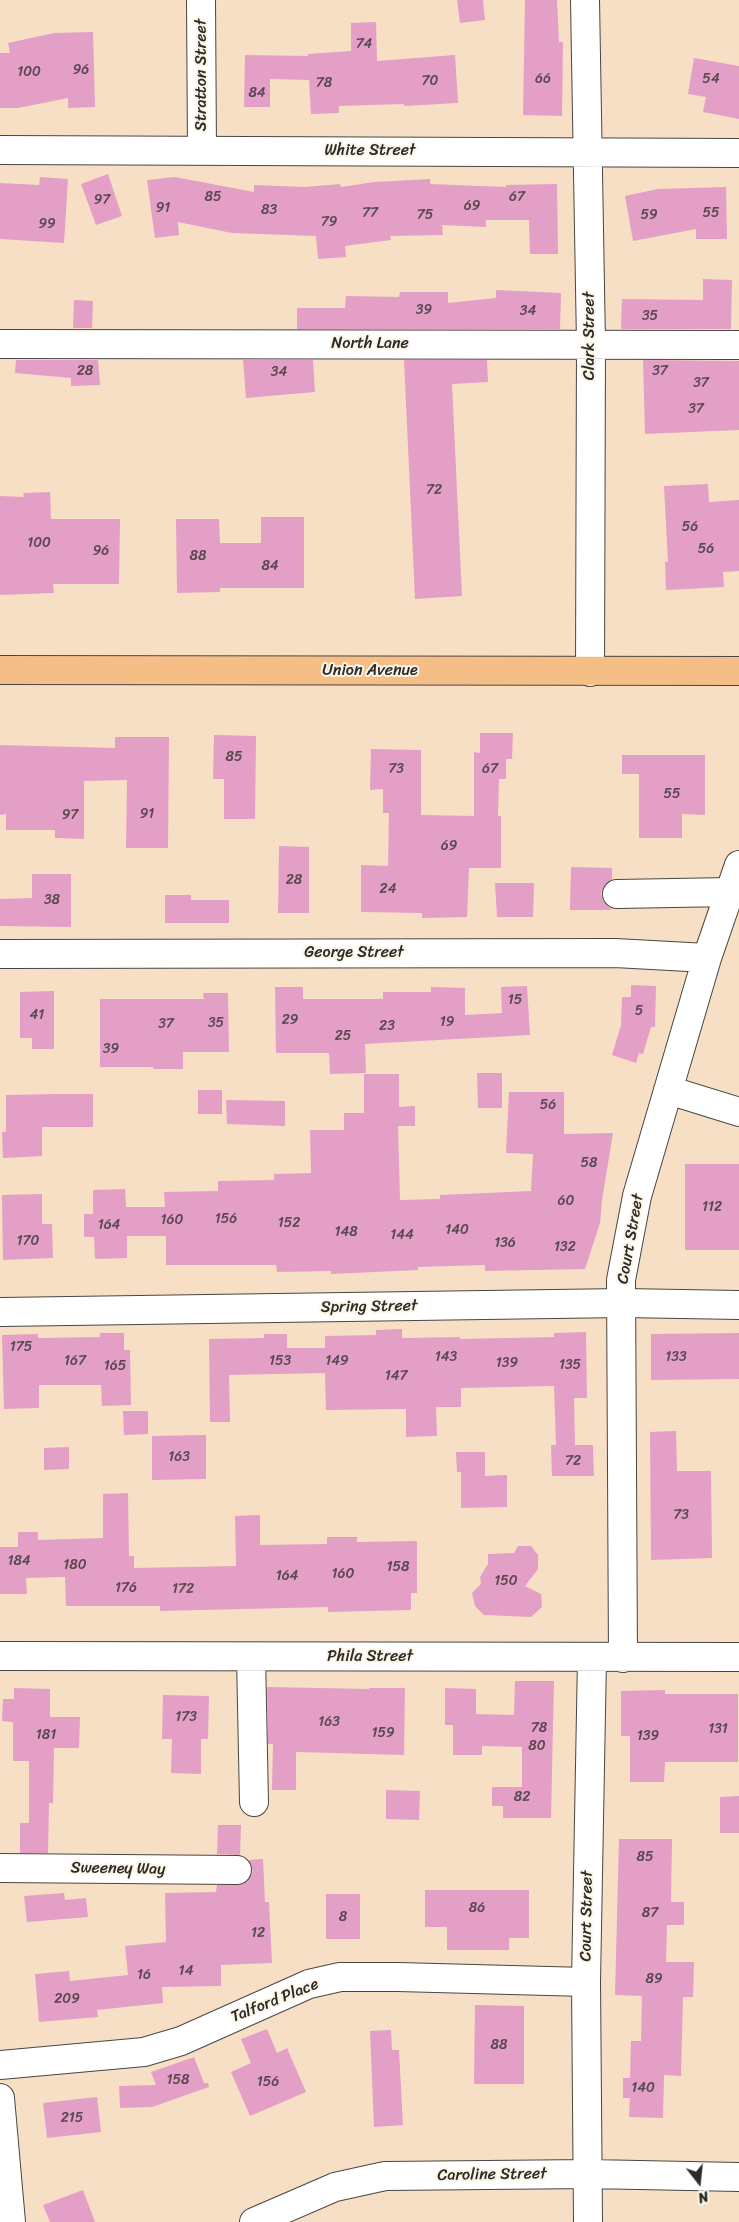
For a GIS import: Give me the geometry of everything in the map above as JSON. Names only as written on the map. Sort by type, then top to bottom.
[{"type":"main road","name":"Union Avenue","points":[[0,670],[739,671]]},
{"type":"street","name":"Stratton Street","points":[[201,0],[202,150]]},
{"type":"street","name":"Clark Street","points":[[585,0],[591,344],[590,672]]},
{"type":"street","name":"White Street","points":[[0,150],[739,153]]},
{"type":"street","name":"North Lane","points":[[0,344],[739,345]]},
{"type":"street","name":"Court Street","points":[[623,1658],[623,1303],[621,1280],[637,1196],[708,958],[739,865]]},
{"type":"street","points":[[617,894],[730,892]]},
{"type":"street","name":"George Street","points":[[0,954],[615,953],[708,958]]},
{"type":"street","points":[[668,1090],[739,1112]]},
{"type":"street","name":"Spring Street","points":[[0,1312],[623,1303],[739,1305]]},
{"type":"street","name":"Phila Street","points":[[0,1656],[739,1658]]},
{"type":"street","points":[[251,1657],[254,1802]]},
{"type":"street","name":"Court Street","points":[[588,2222],[586,1982],[592,1658]]},
{"type":"street","name":"Sweeney Way","points":[[0,1868],[237,1870]]},
{"type":"street","name":"Talford Place","points":[[0,2065],[144,2052],[181,2041],[309,1984],[340,1978],[398,1976],[586,1982]]},
{"type":"street","points":[[0,2098],[2,2165],[11,2222]]},
{"type":"street","name":"Caroline Street","points":[[254,2222],[335,2188],[385,2176],[589,2174],[739,2176]]},
{"type":"building","points":[[457,0],[483,0],[485,20],[460,23]]},
{"type":"building","points":[[525,0],[557,0],[559,42],[563,42],[562,116],[523,115]]},
{"type":"building","points":[[376,22],[377,61],[455,55],[458,103],[404,106],[404,104],[339,106],[339,113],[311,114],[309,80],[270,79],[270,107],[244,107],[245,55],[308,56],[308,54],[351,51],[351,23]]},
{"type":"building","points":[[93,32],[95,107],[68,108],[68,98],[18,108],[0,108],[0,53],[10,53],[8,43],[54,33]]},
{"type":"building","points":[[694,58],[739,66],[739,119],[703,112],[706,97],[688,94]]},
{"type":"building","points":[[108,174],[122,216],[96,225],[81,184]]},
{"type":"building","points":[[40,177],[68,179],[64,243],[0,239],[0,183],[39,185]]},
{"type":"building","points":[[175,177],[254,192],[254,185],[305,187],[340,184],[341,187],[374,182],[430,179],[430,184],[506,187],[506,185],[557,184],[558,254],[530,254],[529,220],[486,220],[486,227],[442,225],[443,235],[390,236],[391,240],[345,246],[346,257],[318,259],[316,236],[232,233],[178,222],[179,235],[155,238],[147,180]]},
{"type":"building","points":[[726,187],[727,239],[696,239],[696,229],[633,241],[625,196],[658,189]]},
{"type":"building","points":[[703,279],[732,280],[731,329],[621,329],[622,299],[703,300]]},
{"type":"building","points":[[496,290],[561,293],[560,329],[297,329],[297,308],[345,308],[346,296],[399,297],[400,292],[448,292],[448,303],[496,298]]},
{"type":"building","points":[[74,300],[93,301],[92,328],[73,328]]},
{"type":"building","points":[[16,360],[98,360],[100,385],[71,386],[71,378],[15,373]]},
{"type":"building","points":[[243,360],[313,360],[315,392],[246,398]]},
{"type":"building","points":[[404,360],[487,360],[488,382],[452,384],[462,596],[415,599]]},
{"type":"building","points":[[643,360],[739,361],[739,430],[645,434]]},
{"type":"building","points":[[708,484],[709,502],[739,500],[739,571],[723,572],[724,587],[666,590],[665,562],[668,562],[664,486]]},
{"type":"building","points":[[50,492],[51,519],[120,519],[119,584],[53,584],[54,593],[0,595],[0,496],[24,497],[23,493]]},
{"type":"building","points":[[261,517],[304,517],[304,588],[220,588],[220,592],[177,593],[176,519],[219,519],[220,543],[261,543]]},
{"type":"building","points":[[480,733],[513,733],[512,759],[506,759],[506,779],[499,779],[498,816],[501,816],[501,868],[469,868],[467,917],[422,918],[422,913],[361,912],[361,865],[388,866],[389,813],[383,813],[383,789],[370,790],[371,749],[421,750],[421,815],[474,816],[474,752],[480,753]]},
{"type":"building","points":[[214,735],[256,736],[255,819],[224,819],[224,779],[213,779]]},
{"type":"building","points":[[115,737],[169,737],[168,848],[126,848],[127,780],[84,781],[84,839],[55,838],[55,830],[6,830],[6,814],[0,815],[0,745],[115,748]]},
{"type":"building","points":[[622,755],[705,755],[705,815],[682,814],[682,838],[639,838],[639,774],[622,774]]},
{"type":"building","points":[[279,846],[309,847],[309,913],[278,913]]},
{"type":"building","points":[[571,867],[612,868],[612,880],[604,886],[601,894],[604,902],[612,910],[570,910]]},
{"type":"building","points":[[32,874],[71,874],[71,927],[0,926],[0,899],[32,898]]},
{"type":"building","points":[[495,883],[534,883],[533,917],[497,917]]},
{"type":"building","points":[[165,895],[191,895],[191,900],[229,900],[229,923],[165,923]]},
{"type":"building","points":[[631,985],[656,986],[655,1027],[651,1027],[643,1054],[639,1053],[636,1063],[612,1055],[621,1025],[622,997],[631,997]]},
{"type":"building","points":[[527,986],[530,1035],[365,1044],[366,1073],[330,1074],[329,1053],[276,1053],[275,987],[303,987],[303,999],[383,999],[383,992],[431,992],[431,987],[465,988],[465,1015],[502,1013],[501,987]]},
{"type":"building","points":[[54,991],[54,1049],[32,1049],[32,1038],[20,1038],[20,992]]},
{"type":"building","points":[[203,993],[228,993],[229,1052],[183,1052],[183,1069],[100,1067],[100,999],[204,999]]},
{"type":"building","points":[[477,1073],[502,1073],[502,1108],[478,1108]]},
{"type":"building","points":[[364,1074],[399,1074],[399,1107],[415,1106],[415,1126],[398,1126],[400,1200],[440,1199],[440,1195],[531,1191],[533,1154],[506,1153],[509,1092],[564,1092],[564,1134],[613,1133],[600,1223],[585,1269],[485,1271],[485,1265],[418,1267],[418,1270],[331,1274],[331,1271],[277,1272],[276,1265],[166,1265],[166,1236],[127,1236],[127,1258],[95,1259],[94,1237],[84,1237],[84,1214],[93,1214],[93,1190],[125,1189],[126,1207],[165,1207],[164,1192],[218,1191],[218,1181],[274,1180],[274,1174],[311,1173],[310,1130],[344,1130],[344,1113],[364,1113]]},
{"type":"building","points":[[198,1090],[222,1090],[222,1114],[198,1114]]},
{"type":"building","points":[[93,1094],[93,1127],[42,1127],[42,1156],[3,1158],[2,1132],[6,1132],[6,1095]]},
{"type":"building","points":[[226,1100],[285,1101],[285,1126],[227,1124]]},
{"type":"building","points":[[685,1164],[739,1164],[739,1250],[685,1250]]},
{"type":"building","points":[[42,1194],[42,1224],[52,1224],[53,1258],[3,1260],[2,1195]]},
{"type":"building","points":[[402,1329],[402,1338],[460,1337],[460,1339],[554,1337],[554,1333],[586,1332],[587,1398],[574,1398],[575,1445],[593,1445],[594,1476],[552,1476],[551,1445],[556,1445],[554,1386],[461,1388],[461,1407],[436,1407],[437,1436],[406,1437],[406,1409],[326,1410],[325,1373],[229,1375],[230,1422],[210,1422],[209,1339],[264,1338],[264,1334],[287,1334],[287,1348],[325,1348],[325,1336],[376,1335],[376,1330]]},
{"type":"building","points":[[100,1333],[124,1333],[124,1350],[130,1350],[131,1405],[102,1406],[101,1385],[39,1385],[39,1408],[4,1409],[2,1335],[38,1334],[38,1338],[100,1337]]},
{"type":"building","points":[[739,1333],[739,1379],[651,1380],[651,1334]]},
{"type":"building","points":[[123,1411],[148,1411],[148,1434],[124,1435]]},
{"type":"building","points":[[676,1431],[677,1471],[711,1471],[712,1558],[651,1560],[650,1432]]},
{"type":"building","points":[[206,1435],[206,1479],[152,1480],[152,1436]]},
{"type":"building","points":[[69,1447],[69,1469],[44,1470],[44,1448]]},
{"type":"building","points":[[456,1452],[485,1452],[485,1476],[507,1475],[507,1507],[461,1508],[461,1472],[457,1472]]},
{"type":"building","points":[[128,1493],[129,1556],[134,1556],[134,1568],[236,1566],[235,1516],[260,1515],[260,1545],[327,1544],[327,1537],[357,1537],[357,1542],[417,1541],[417,1593],[411,1593],[411,1610],[328,1612],[328,1607],[160,1611],[160,1606],[66,1606],[65,1577],[26,1578],[27,1594],[0,1594],[0,1547],[18,1547],[18,1532],[38,1532],[38,1540],[103,1538],[103,1494]]},
{"type":"building","points":[[518,1546],[531,1546],[538,1555],[538,1569],[525,1586],[541,1594],[542,1607],[531,1617],[484,1615],[475,1606],[472,1593],[481,1584],[480,1577],[488,1564],[488,1554],[514,1553]]},
{"type":"building","points":[[515,1681],[554,1681],[551,1818],[503,1818],[503,1806],[492,1806],[492,1787],[522,1787],[522,1747],[482,1746],[482,1755],[453,1755],[453,1725],[445,1725],[445,1688],[476,1689],[476,1714],[514,1715]]},
{"type":"building","points":[[267,1687],[405,1688],[404,1755],[296,1752],[296,1790],[272,1790],[273,1744],[268,1744]]},
{"type":"building","points":[[14,1688],[50,1689],[50,1717],[80,1717],[79,1748],[54,1748],[53,1803],[49,1803],[48,1853],[20,1853],[20,1823],[29,1823],[29,1761],[13,1761],[13,1722],[2,1721],[3,1699],[14,1699]]},
{"type":"building","points":[[665,1690],[665,1694],[738,1694],[738,1762],[665,1762],[664,1782],[630,1782],[630,1736],[621,1736],[621,1691]]},
{"type":"building","points":[[163,1695],[209,1696],[208,1739],[201,1739],[201,1774],[171,1773],[172,1739],[162,1739]]},
{"type":"building","points":[[386,1790],[420,1791],[419,1820],[386,1819]]},
{"type":"building","points":[[739,1796],[739,1833],[720,1833],[720,1797]]},
{"type":"building","points":[[218,1825],[241,1825],[240,1855],[217,1854]]},
{"type":"building","points":[[619,1839],[672,1839],[671,1902],[684,1902],[684,1925],[667,1925],[666,1962],[694,1962],[693,1997],[683,1997],[681,2076],[664,2075],[663,2118],[629,2117],[630,2098],[623,2098],[623,2078],[630,2078],[631,2041],[641,2041],[642,1996],[615,1995]]},
{"type":"building","points":[[263,1859],[265,1902],[269,1902],[272,1963],[221,1965],[221,1986],[162,1987],[163,2003],[97,2010],[98,2017],[39,2022],[35,1974],[69,1971],[70,1981],[128,1975],[125,1946],[166,1942],[165,1893],[216,1892],[217,1885],[244,1884],[250,1878],[253,1871],[248,1860]]},
{"type":"building","points":[[425,1890],[529,1890],[529,1938],[509,1938],[509,1950],[447,1950],[447,1927],[425,1927]]},
{"type":"building","points":[[64,1893],[65,1900],[86,1898],[88,1917],[27,1922],[24,1896]]},
{"type":"building","points":[[326,1894],[360,1894],[360,1939],[326,1939]]},
{"type":"building","points":[[475,2005],[524,2006],[524,2084],[474,2084]]},
{"type":"building","points":[[267,2029],[277,2053],[287,2048],[306,2092],[250,2116],[231,2072],[251,2063],[241,2039]]},
{"type":"building","points":[[391,2030],[392,2050],[399,2050],[403,2125],[374,2127],[370,2031]]},
{"type":"building","points":[[194,2057],[204,2083],[208,2083],[209,2087],[152,2107],[120,2108],[119,2086],[156,2085],[151,2072]]},
{"type":"building","points":[[97,2097],[101,2132],[47,2138],[43,2103]]},
{"type":"building","points":[[83,2190],[95,2222],[50,2222],[43,2205]]}]
